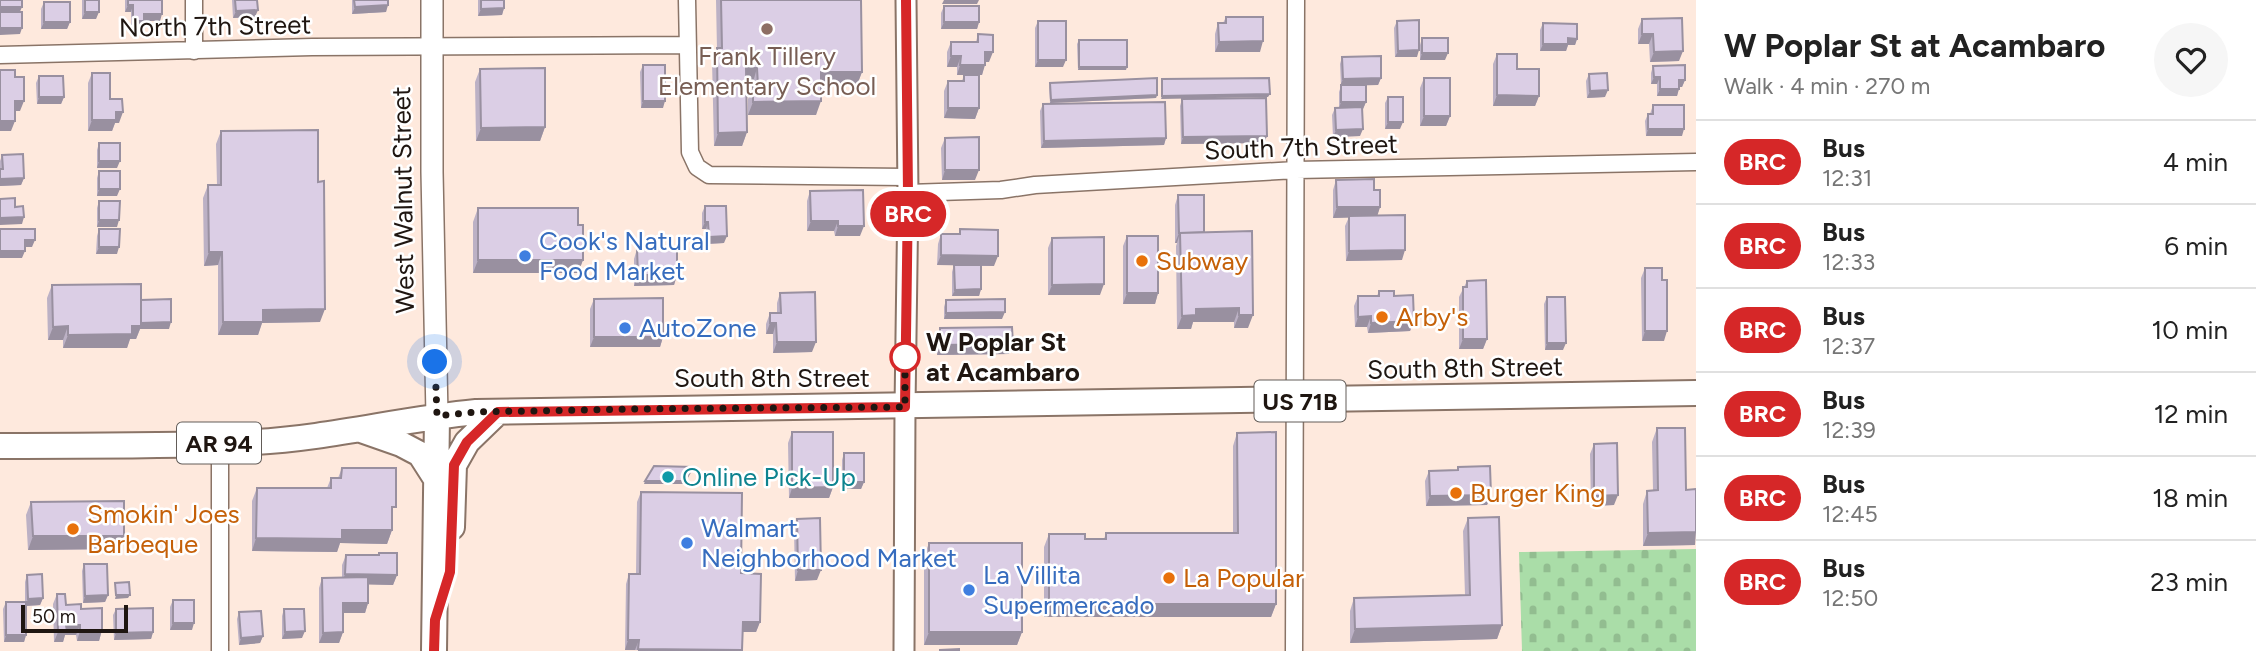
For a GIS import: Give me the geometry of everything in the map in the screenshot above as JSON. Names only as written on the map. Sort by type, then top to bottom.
[{"type":"main road","name":"West Walnut Street","points":[[432,0],[437,416],[434,651]]},
{"type":"main road","name":"South 8th Street","points":[[437,416],[498,412],[1696,393]]},
{"type":"main road","points":[[435,620],[450,572],[454,465],[467,442],[498,412]]},
{"type":"main road","name":"AR 94","points":[[0,446],[255,442],[323,436],[437,416]]},
{"type":"main road","points":[[357,429],[421,454],[436,479]]},
{"type":"street","points":[[194,0],[194,51]]},
{"type":"street","points":[[431,46],[687,45],[687,0]]},
{"type":"street","points":[[904,651],[908,185],[906,0]]},
{"type":"street","points":[[1294,651],[1296,0]]},
{"type":"street","name":"South 7th Street","points":[[687,45],[690,152],[697,167],[709,175],[1001,190],[1035,185],[1296,170],[1696,162]]},
{"type":"street","name":"North 7th Street","points":[[0,55],[431,46]]},
{"type":"street","points":[[220,443],[220,651]]},
{"type":"green space","points":[[1696,549],[1696,651],[1522,651],[1519,552]]},
{"type":"building","points":[[0,0],[22,0],[22,7],[0,7]]},
{"type":"building","points":[[85,0],[99,0],[99,12],[85,12]]},
{"type":"building","points":[[128,0],[162,0],[162,14],[144,14],[144,21],[133,21],[133,5],[128,5]]},
{"type":"building","points":[[235,0],[257,0],[258,10],[236,11]]},
{"type":"building","points":[[354,0],[388,0],[388,5],[355,7]]},
{"type":"building","points":[[481,0],[504,0],[504,8],[481,9]]},
{"type":"building","points":[[721,0],[861,0],[862,72],[821,72],[821,101],[753,102],[753,86],[758,86],[757,68],[746,68],[747,132],[718,133],[717,48],[722,48]]},
{"type":"building","points":[[44,2],[70,2],[70,22],[44,22]]},
{"type":"building","points":[[944,6],[979,6],[979,22],[944,22]]},
{"type":"building","points":[[0,12],[22,12],[22,28],[0,28]]},
{"type":"building","points":[[1226,17],[1263,17],[1263,41],[1219,42],[1218,23],[1226,23]]},
{"type":"building","points":[[1682,18],[1683,51],[1654,52],[1653,34],[1642,34],[1642,19]]},
{"type":"building","points":[[1419,20],[1419,50],[1398,51],[1397,21]]},
{"type":"building","points":[[1038,21],[1066,21],[1066,60],[1038,60]]},
{"type":"building","points":[[1543,23],[1577,24],[1577,39],[1568,38],[1568,44],[1543,44]]},
{"type":"building","points":[[978,34],[993,35],[993,52],[985,52],[985,65],[960,65],[961,56],[951,56],[951,42],[978,42]]},
{"type":"building","points":[[1422,38],[1448,38],[1448,53],[1422,53]]},
{"type":"building","points":[[1079,40],[1127,40],[1127,67],[1079,67]]},
{"type":"building","points":[[1497,54],[1517,54],[1517,69],[1539,69],[1539,96],[1497,95]]},
{"type":"building","points":[[1381,56],[1381,78],[1343,79],[1342,57]]},
{"type":"building","points":[[643,65],[665,65],[665,101],[643,101]]},
{"type":"building","points":[[1685,65],[1685,80],[1679,80],[1679,89],[1660,89],[1660,77],[1654,77],[1653,66]]},
{"type":"building","points":[[545,68],[545,127],[481,128],[480,69]]},
{"type":"building","points":[[0,70],[15,70],[15,77],[24,77],[24,101],[15,101],[15,121],[0,121]]},
{"type":"building","points":[[92,73],[110,73],[110,99],[122,99],[123,112],[116,112],[116,120],[92,120]]},
{"type":"building","points":[[1607,73],[1608,90],[1590,91],[1589,74]]},
{"type":"building","points":[[964,75],[979,75],[979,108],[948,108],[948,81],[964,81]]},
{"type":"building","points":[[39,76],[63,76],[64,97],[39,97]]},
{"type":"building","points":[[1157,78],[1157,95],[1051,100],[1050,83]]},
{"type":"building","points":[[1269,78],[1270,94],[1162,96],[1162,79]]},
{"type":"building","points":[[1424,78],[1450,78],[1450,116],[1424,116]]},
{"type":"building","points":[[1341,85],[1366,85],[1366,102],[1341,102]]},
{"type":"building","points":[[1388,97],[1403,97],[1403,122],[1388,122]]},
{"type":"building","points":[[1266,98],[1267,136],[1183,137],[1182,99]]},
{"type":"building","points":[[1165,102],[1166,138],[1044,141],[1043,104]]},
{"type":"building","points":[[1653,105],[1684,105],[1684,129],[1648,129],[1648,114],[1653,114]]},
{"type":"building","points":[[1362,107],[1363,129],[1336,130],[1335,108]]},
{"type":"building","points":[[318,130],[318,182],[324,181],[325,309],[263,310],[263,322],[223,322],[222,252],[209,252],[208,185],[221,185],[221,131]]},
{"type":"building","points":[[979,137],[979,170],[945,170],[945,138]]},
{"type":"building","points":[[99,143],[120,143],[120,161],[99,161]]},
{"type":"building","points":[[23,154],[24,178],[0,179],[0,169],[3,169],[2,155]]},
{"type":"building","points":[[99,171],[120,171],[120,189],[99,189]]},
{"type":"building","points":[[1374,179],[1374,190],[1380,190],[1380,207],[1337,207],[1336,180]]},
{"type":"building","points":[[863,190],[864,226],[838,226],[838,221],[811,221],[810,191]]},
{"type":"building","points":[[1178,195],[1204,195],[1204,232],[1179,233]]},
{"type":"building","points":[[15,198],[15,207],[23,206],[24,217],[0,218],[0,199]]},
{"type":"building","points":[[99,201],[120,201],[119,220],[99,220]]},
{"type":"building","points":[[705,206],[726,206],[727,236],[709,237]]},
{"type":"building","name":"Cook's Natural Food Market","points":[[478,208],[578,208],[578,225],[583,225],[583,260],[478,260]]},
{"type":"building","points":[[1405,215],[1405,250],[1349,251],[1349,216]]},
{"type":"building","points":[[0,229],[35,229],[35,240],[25,240],[25,251],[0,251]]},
{"type":"building","points":[[99,229],[120,229],[119,247],[99,247]]},
{"type":"building","points":[[960,229],[998,230],[998,256],[941,255],[941,234],[960,234]]},
{"type":"building","points":[[1252,231],[1253,315],[1239,315],[1239,308],[1196,309],[1196,315],[1182,316],[1180,233]]},
{"type":"building","points":[[1127,236],[1158,236],[1158,293],[1127,293]]},
{"type":"building","points":[[1104,237],[1104,284],[1052,285],[1052,238]]},
{"type":"building","points":[[677,248],[677,275],[638,275],[637,249]]},
{"type":"building","points":[[954,265],[981,265],[981,289],[955,290]]},
{"type":"building","points":[[1645,268],[1662,268],[1662,280],[1667,280],[1667,331],[1645,331]]},
{"type":"building","points":[[1486,280],[1487,339],[1463,339],[1463,287],[1467,287],[1467,281]]},
{"type":"building","points":[[141,284],[141,326],[132,326],[132,334],[68,335],[68,326],[53,327],[52,285]]},
{"type":"building","points":[[1379,291],[1394,291],[1394,296],[1413,295],[1414,321],[1371,323],[1371,316],[1358,317],[1358,296],[1379,296]]},
{"type":"building","points":[[815,292],[816,342],[777,342],[776,323],[770,323],[770,313],[781,313],[780,293]]},
{"type":"building","points":[[1547,297],[1565,297],[1566,343],[1547,343]]},
{"type":"building","name":"AutoZone","points":[[663,298],[663,337],[594,337],[594,299]]},
{"type":"building","points":[[171,299],[171,322],[141,323],[141,300]]},
{"type":"building","points":[[1005,299],[1005,312],[946,313],[946,300]]},
{"type":"building","points":[[1012,327],[1013,344],[940,345],[940,328]]},
{"type":"building","points":[[1657,428],[1685,428],[1686,490],[1696,489],[1696,532],[1648,533],[1647,491],[1658,490]]},
{"type":"building","points":[[792,432],[833,432],[833,487],[792,488]]},
{"type":"building","points":[[1276,432],[1276,604],[1049,604],[1049,534],[1085,534],[1085,539],[1106,539],[1106,533],[1238,533],[1237,433]]},
{"type":"building","points":[[1617,443],[1618,495],[1594,496],[1594,444]]},
{"type":"building","points":[[844,453],[864,453],[864,482],[844,482]]},
{"type":"building","name":"Online Pick-Up","points":[[654,466],[693,467],[685,481],[645,481]]},
{"type":"building","points":[[1490,466],[1491,495],[1430,496],[1429,471]]},
{"type":"building","points":[[342,468],[396,468],[396,507],[392,507],[392,530],[342,530],[342,539],[256,538],[257,488],[331,488],[331,478],[341,478]]},
{"type":"building","name":"Walmart Neighborhood Market","points":[[641,492],[742,493],[741,573],[761,574],[760,622],[743,622],[742,650],[638,649],[639,640],[628,640],[629,574],[640,574]]},
{"type":"building","points":[[124,501],[124,536],[33,536],[31,502]]},
{"type":"building","points":[[1499,517],[1502,625],[1355,629],[1354,598],[1470,595],[1468,518]]},
{"type":"building","points":[[820,518],[821,570],[798,570],[797,519]]},
{"type":"building","points":[[929,543],[1022,543],[1022,632],[929,632]]},
{"type":"building","points":[[397,553],[397,575],[345,574],[346,555]]},
{"type":"building","points":[[84,564],[107,564],[108,595],[85,596]]},
{"type":"building","points":[[42,574],[43,598],[28,599],[27,575]]},
{"type":"building","points":[[368,577],[368,603],[343,603],[343,632],[323,633],[322,578]]},
{"type":"building","points":[[129,582],[130,595],[116,595],[115,583]]},
{"type":"building","points":[[57,594],[65,594],[66,605],[81,604],[81,609],[102,608],[102,630],[80,631],[80,625],[66,625],[67,631],[58,632]]},
{"type":"building","points":[[173,600],[194,600],[194,623],[173,623]]},
{"type":"building","points":[[6,602],[26,602],[26,635],[6,635]]},
{"type":"building","points":[[153,608],[153,632],[116,633],[116,609]]},
{"type":"building","points":[[284,609],[304,609],[305,631],[285,632]]},
{"type":"building","points":[[261,611],[263,636],[241,638],[239,612]]},
{"type":"bus line","name":"BRC","points":[[434,651],[435,620],[450,572],[454,465],[467,442],[498,412],[905,407],[908,193],[906,0]]},
{"type":"place","name":"Frank Tillery Elementary School","points":[[767,29]]},
{"type":"place","name":"Cook's Natural Food Market","points":[[525,256]]},
{"type":"place","name":"Subway","points":[[1142,261]]},
{"type":"place","name":"Arby's","points":[[1382,317]]},
{"type":"place","name":"AutoZone","points":[[625,328]]},
{"type":"place","name":"W Poplar St at Acambaro","points":[[905,357]]},
{"type":"place","name":"Online Pick-Up","points":[[668,477]]},
{"type":"place","name":"Burger King","points":[[1456,493]]},
{"type":"place","name":"Smokin' Joes Barbeque","points":[[73,529]]},
{"type":"place","name":"Walmart Neighborhood Market","points":[[687,543]]},
{"type":"place","name":"La Popular","points":[[1169,578]]},
{"type":"place","name":"La Villita Supermercado","points":[[969,590]]},
{"type":"route","points":[[435,362],[437,416],[476,412],[905,407],[905,357]]}]
